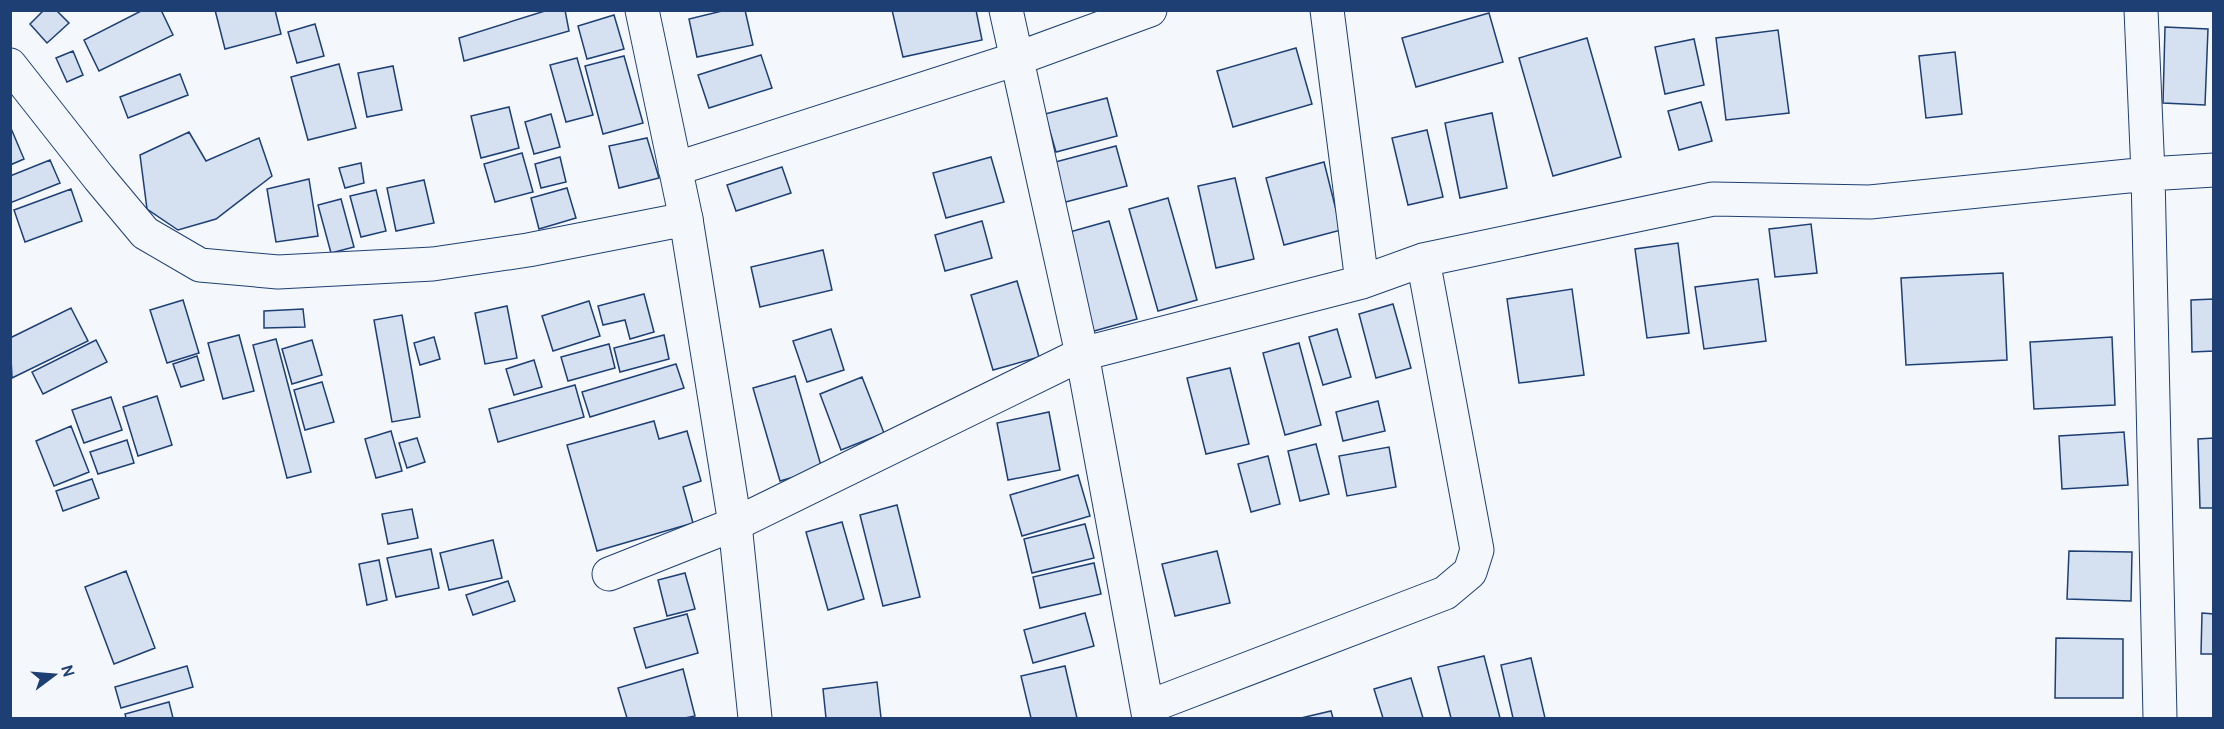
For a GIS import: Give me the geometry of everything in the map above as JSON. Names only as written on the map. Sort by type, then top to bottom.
[{"type":"street","points":[[642,10],[686,219],[735,524],[755,718]]},
{"type":"street","points":[[1006,10],[1082,354],[1149,713],[1445,593],[1470,572],[1477,550],[1423,260]]},
{"type":"street","points":[[675,169],[1016,59],[1150,10]]},
{"type":"street","points":[[1327,10],[1362,282]]},
{"type":"street","points":[[2141,10],[2148,174],[2160,718]]},
{"type":"street","points":[[10,65],[145,233],[200,265],[278,273],[433,264],[528,250],[686,219]]},
{"type":"street","points":[[609,574],[735,524],[1082,354],[1362,282],[1423,260],[1713,199],[1870,202],[2148,174],[2214,170]]},
{"type":"building","points":[[44,10],[56,10],[69,23],[47,43],[30,24]]},
{"type":"building","points":[[143,10],[161,10],[173,35],[99,71],[84,40]]},
{"type":"building","points":[[215,10],[275,10],[281,34],[225,49]]},
{"type":"building","points":[[548,10],[565,10],[569,31],[464,61],[459,38]]},
{"type":"building","points":[[726,10],[745,10],[753,45],[697,57],[689,19]]},
{"type":"building","points":[[892,10],[976,10],[982,40],[903,57]]},
{"type":"building","points":[[1489,13],[1503,62],[1416,87],[1402,38]]},
{"type":"building","points":[[614,15],[624,49],[587,59],[578,26]]},
{"type":"building","points":[[315,24],[324,56],[297,63],[288,32]]},
{"type":"building","points":[[2165,27],[2208,29],[2205,105],[2163,103]]},
{"type":"building","points":[[1778,30],[1789,113],[1726,120],[1716,38]]},
{"type":"building","points":[[1587,38],[1621,157],[1553,176],[1519,58]]},
{"type":"building","points":[[1694,39],[1704,85],[1665,94],[1655,47]]},
{"type":"building","points":[[1296,48],[1312,104],[1233,127],[1217,71]]},
{"type":"building","points":[[73,51],[83,75],[67,82],[56,58]]},
{"type":"building","points":[[1955,52],[1962,114],[1926,118],[1919,56]]},
{"type":"building","points":[[761,55],[772,88],[709,108],[698,75]]},
{"type":"building","points":[[624,56],[643,123],[603,134],[585,66]]},
{"type":"building","points":[[577,58],[593,115],[566,122],[550,65]]},
{"type":"building","points":[[339,64],[356,128],[308,140],[291,77]]},
{"type":"building","points":[[393,66],[402,110],[367,117],[358,73]]},
{"type":"building","points":[[180,74],[188,95],[128,118],[120,97]]},
{"type":"building","points":[[1107,98],[1117,136],[1056,152],[1045,114]]},
{"type":"building","points":[[1701,102],[1712,141],[1679,150],[1668,111]]},
{"type":"building","points":[[509,107],[519,148],[481,158],[471,116]]},
{"type":"building","points":[[1492,113],[1507,188],[1460,198],[1445,123]]},
{"type":"building","points":[[551,114],[560,147],[534,154],[525,122]]},
{"type":"building","points":[[10,126],[24,159],[10,165]]},
{"type":"building","points":[[1427,130],[1443,197],[1408,205],[1392,138]]},
{"type":"building","points":[[189,132],[206,161],[259,138],[272,176],[216,219],[178,230],[147,209],[140,155]]},
{"type":"building","points":[[647,138],[659,178],[619,188],[609,146]]},
{"type":"building","points":[[1116,146],[1127,186],[1054,205],[1044,165]]},
{"type":"building","points":[[522,153],[533,192],[495,202],[484,164]]},
{"type":"building","points":[[560,157],[566,182],[541,188],[535,164]]},
{"type":"building","points":[[991,157],[1004,202],[946,218],[933,173]]},
{"type":"building","points":[[50,160],[60,183],[10,203],[10,176]]},
{"type":"building","points":[[1324,162],[1341,230],[1284,245],[1266,178]]},
{"type":"building","points":[[361,163],[364,183],[345,188],[339,168]]},
{"type":"building","points":[[782,167],[791,193],[736,211],[727,185]]},
{"type":"building","points":[[1235,178],[1254,259],[1216,268],[1198,186]]},
{"type":"building","points":[[309,179],[318,236],[276,242],[267,189]]},
{"type":"building","points":[[424,180],[434,223],[396,231],[387,188]]},
{"type":"building","points":[[567,188],[576,218],[539,229],[531,198]]},
{"type":"building","points":[[71,189],[82,221],[25,242],[14,210]]},
{"type":"building","points":[[376,190],[386,231],[361,237],[350,196]]},
{"type":"building","points":[[1168,198],[1197,300],[1158,311],[1129,209]]},
{"type":"building","points":[[341,199],[354,247],[331,253],[318,205]]},
{"type":"building","points":[[982,221],[992,258],[945,271],[935,235]]},
{"type":"building","points":[[1109,221],[1137,319],[1087,333],[1059,235]]},
{"type":"building","points":[[1811,224],[1817,273],[1775,277],[1769,229]]},
{"type":"building","points":[[1678,243],[1689,333],[1647,338],[1635,249]]},
{"type":"building","points":[[823,250],[832,290],[760,307],[751,267]]},
{"type":"building","points":[[2003,273],[2007,360],[1906,365],[1901,278]]},
{"type":"building","points":[[1758,279],[1766,341],[1704,349],[1695,287]]},
{"type":"building","points":[[1017,281],[1039,357],[993,370],[971,295]]},
{"type":"building","points":[[1572,289],[1584,375],[1519,383],[1507,299]]},
{"type":"building","points":[[644,294],[654,332],[630,339],[625,320],[603,325],[598,306]]},
{"type":"building","points":[[2214,299],[2214,351],[2192,352],[2191,300]]},
{"type":"building","points":[[183,300],[199,353],[167,363],[150,310]]},
{"type":"building","points":[[589,301],[600,336],[553,351],[542,316]]},
{"type":"building","points":[[1393,304],[1411,368],[1376,378],[1359,314]]},
{"type":"building","points":[[507,306],[517,358],[485,364],[475,313]]},
{"type":"building","points":[[71,308],[88,341],[12,378],[10,338]]},
{"type":"building","points":[[303,309],[305,327],[264,328],[264,311]]},
{"type":"building","points":[[402,315],[420,417],[392,422],[374,320]]},
{"type":"building","points":[[831,329],[844,370],[807,382],[793,341]]},
{"type":"building","points":[[1337,329],[1351,377],[1323,385],[1309,337]]},
{"type":"building","points":[[239,335],[254,391],[223,399],[208,343]]},
{"type":"building","points":[[664,335],[669,359],[620,372],[614,348]]},
{"type":"building","points":[[434,337],[440,359],[420,365],[414,343]]},
{"type":"building","points":[[2112,337],[2115,405],[2034,409],[2030,342]]},
{"type":"building","points":[[276,339],[311,472],[287,478],[253,345]]},
{"type":"building","points":[[96,340],[107,362],[43,394],[32,372]]},
{"type":"building","points":[[312,340],[322,375],[292,384],[282,349]]},
{"type":"building","points":[[1299,343],[1321,425],[1285,435],[1263,353]]},
{"type":"building","points":[[609,344],[615,368],[568,381],[561,357]]},
{"type":"building","points":[[197,356],[204,380],[181,387],[173,364]]},
{"type":"building","points":[[534,360],[542,387],[514,395],[506,369]]},
{"type":"building","points":[[676,364],[684,388],[590,417],[582,392]]},
{"type":"building","points":[[1230,368],[1249,444],[1206,454],[1187,378]]},
{"type":"building","points":[[795,376],[822,469],[780,481],[753,388]]},
{"type":"building","points":[[862,377],[884,433],[841,450],[820,394]]},
{"type":"building","points":[[322,382],[334,422],[305,430],[294,390]]},
{"type":"building","points":[[575,385],[584,417],[498,442],[489,409]]},
{"type":"building","points":[[157,396],[172,445],[138,456],[123,407]]},
{"type":"building","points":[[111,397],[122,430],[84,443],[72,410]]},
{"type":"building","points":[[1378,401],[1385,431],[1343,441],[1336,412]]},
{"type":"building","points":[[1049,412],[1060,470],[1008,480],[997,423]]},
{"type":"building","points":[[654,421],[659,439],[687,431],[701,481],[683,487],[693,523],[597,551],[567,445]]},
{"type":"building","points":[[71,426],[89,472],[54,486],[36,441]]},
{"type":"building","points":[[391,431],[402,471],[376,478],[365,439]]},
{"type":"building","points":[[2124,432],[2128,485],[2062,489],[2059,436]]},
{"type":"building","points":[[417,438],[425,462],[407,468],[399,443]]},
{"type":"building","points":[[2214,438],[2214,508],[2200,508],[2198,439]]},
{"type":"building","points":[[127,440],[134,463],[98,474],[90,452]]},
{"type":"building","points":[[1316,444],[1329,494],[1300,501],[1288,451]]},
{"type":"building","points":[[1389,447],[1396,487],[1347,496],[1339,456]]},
{"type":"building","points":[[1268,456],[1280,504],[1251,512],[1238,464]]},
{"type":"building","points":[[1078,475],[1090,516],[1022,536],[1010,495]]},
{"type":"building","points":[[92,479],[99,498],[63,511],[56,491]]},
{"type":"building","points":[[897,505],[920,597],[883,606],[860,515]]},
{"type":"building","points":[[412,509],[418,538],[388,544],[382,514]]},
{"type":"building","points":[[842,522],[864,599],[828,610],[806,532]]},
{"type":"building","points":[[1085,524],[1094,558],[1032,573],[1024,539]]},
{"type":"building","points":[[493,540],[502,578],[449,590],[440,553]]},
{"type":"building","points":[[431,549],[439,588],[396,597],[387,558]]},
{"type":"building","points":[[1217,551],[1230,603],[1175,616],[1162,564]]},
{"type":"building","points":[[2069,551],[2132,552],[2131,601],[2067,599]]},
{"type":"building","points":[[379,560],[387,600],[367,605],[359,564]]},
{"type":"building","points":[[1094,563],[1101,594],[1040,608],[1033,577]]},
{"type":"building","points":[[126,571],[155,648],[114,664],[85,587]]},
{"type":"building","points":[[685,573],[695,609],[667,616],[658,580]]},
{"type":"building","points":[[508,581],[515,601],[473,615],[466,595]]},
{"type":"building","points":[[1085,613],[1094,646],[1033,663],[1024,630]]},
{"type":"building","points":[[2202,613],[2214,614],[2214,654],[2201,654]]},
{"type":"building","points":[[687,614],[698,653],[646,668],[634,628]]},
{"type":"building","points":[[2056,638],[2123,639],[2123,698],[2055,698]]},
{"type":"building","points":[[1484,656],[1500,718],[1451,718],[1438,667]]},
{"type":"building","points":[[1531,658],[1545,718],[1513,718],[1501,665]]},
{"type":"building","points":[[187,666],[193,687],[121,708],[115,687]]},
{"type":"building","points":[[1065,666],[1077,718],[1031,718],[1021,676]]},
{"type":"building","points":[[683,669],[695,716],[627,718],[618,688]]},
{"type":"building","points":[[1411,678],[1423,718],[1383,718],[1374,689]]},
{"type":"building","points":[[877,682],[881,718],[826,718],[823,689]]},
{"type":"building","points":[[169,702],[173,718],[126,718],[125,714]]},
{"type":"building","points":[[1331,711],[1333,718],[1301,718]]}]
